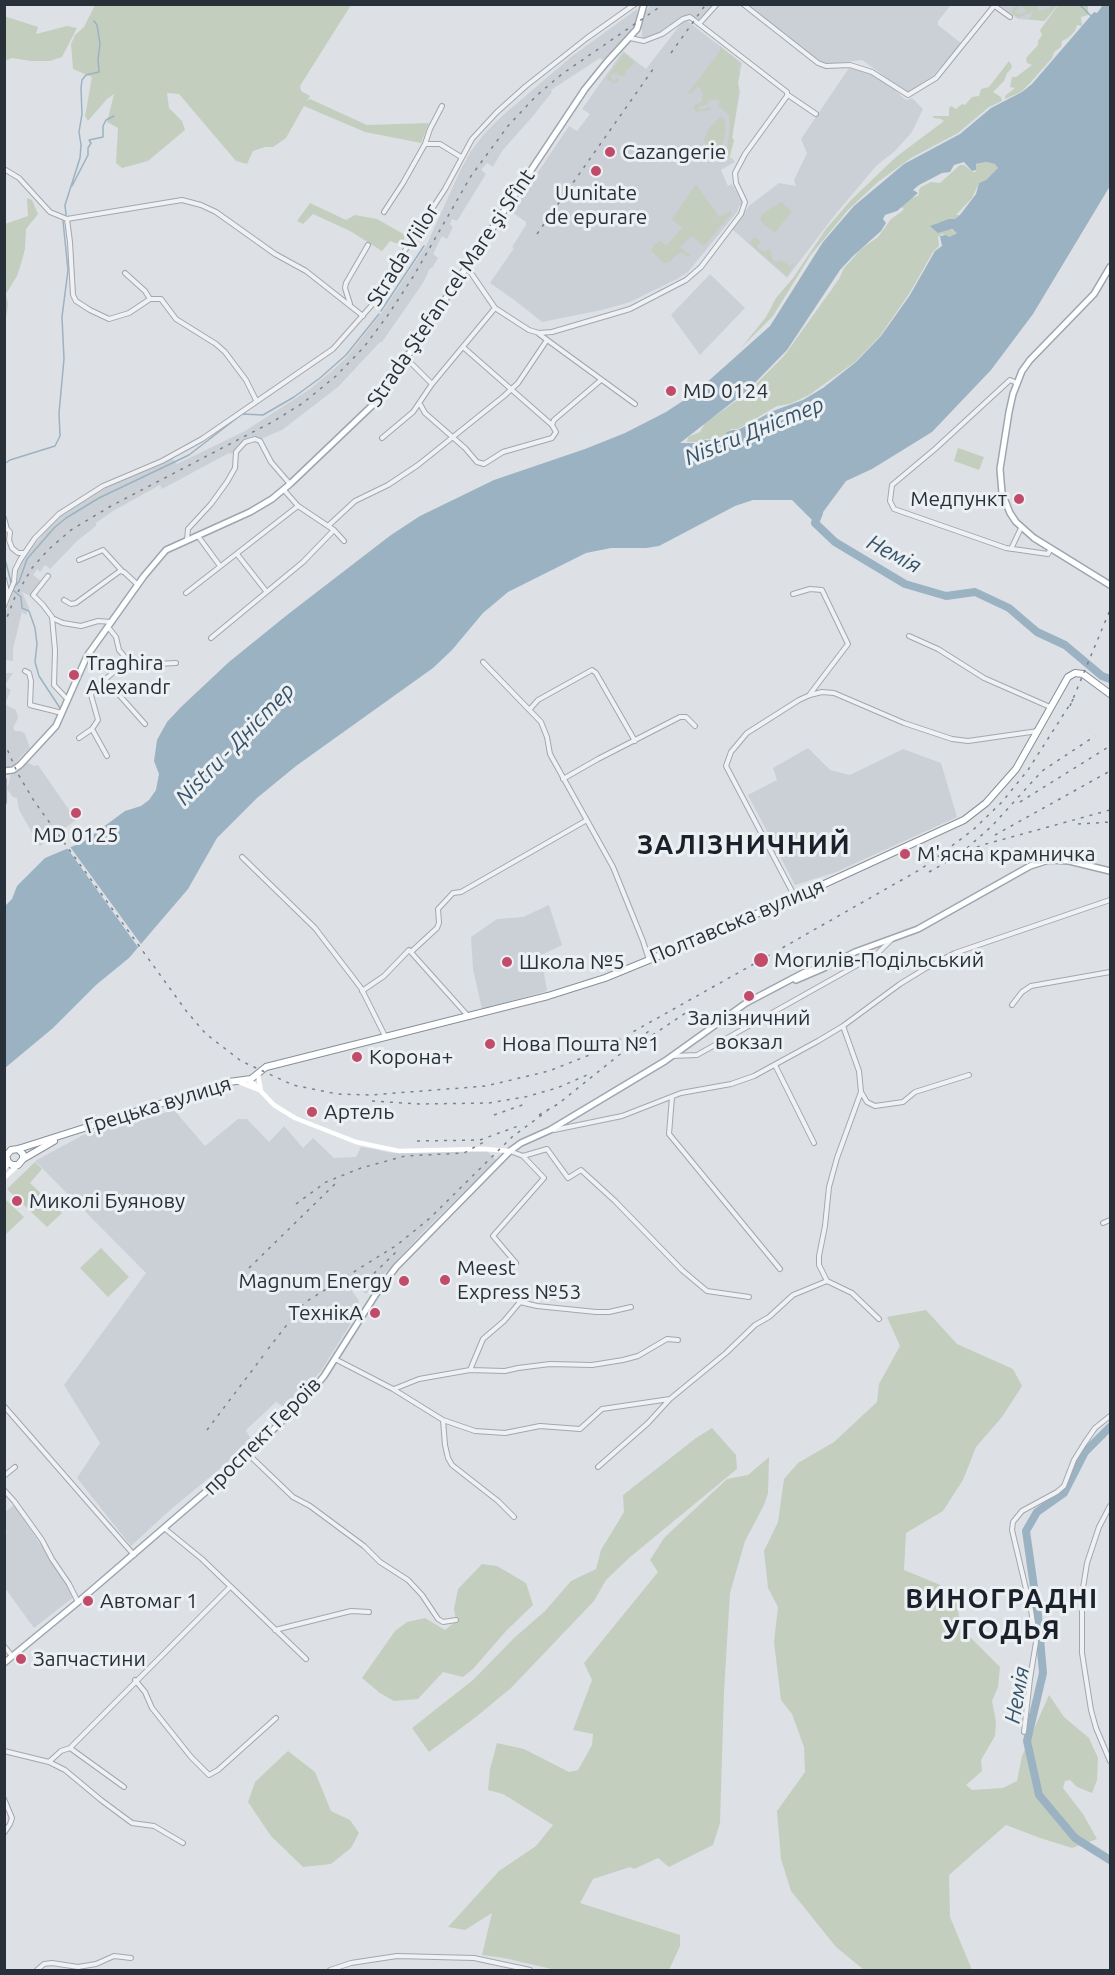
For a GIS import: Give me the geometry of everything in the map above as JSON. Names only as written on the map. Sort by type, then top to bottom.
[{"type":"highway","name":"Полтавська вулиця","points":[[248,1079],[266,1067],[470,1017],[604,978],[796,897],[964,820],[986,803],[1016,769],[1065,681],[1075,673],[1086,676],[1110,694]]},
{"type":"highway","name":"Грецька вулиця","points":[[6,1152],[248,1079]]},
{"type":"highway","name":"Грецька вулиця","points":[[20,1162],[65,1134]]},
{"type":"highway","points":[[6,1152],[6,1164],[20,1162],[23,1154],[18,1149]]},
{"type":"main road","name":"Strada Ştefan cel Mare şi Sfînt","points":[[8,771],[25,761],[51,731],[62,713],[87,656],[166,550],[250,513],[284,490],[370,408],[467,269],[585,89],[637,29],[644,4]]},
{"type":"main road","points":[[1110,267],[1094,294],[1030,360],[1017,383],[1004,437],[1000,480],[1005,503],[1022,528],[1110,585]]},
{"type":"main road","name":"проспект Героїв","points":[[4,1663],[134,1555],[248,1454],[306,1398],[335,1359],[396,1267],[510,1151],[521,1143],[550,1131],[673,1056],[746,1003],[803,973],[918,929],[1030,866],[1049,860],[1069,861],[1109,871]]},
{"type":"main road","points":[[258,1074],[261,1091]]},
{"type":"main road","points":[[248,1079],[274,1105],[295,1118],[356,1142],[399,1151],[484,1149],[510,1151]]},
{"type":"main road","points":[[236,1081],[261,1091]]},
{"type":"main road","points":[[4,1178],[20,1162]]},
{"type":"street","name":"Strada Viilor","points":[[4,606],[17,565],[25,553],[45,527],[78,500],[113,481],[174,454],[214,431],[256,400],[268,395],[325,356],[345,337],[379,297],[401,256],[444,189],[472,139],[506,103],[635,4]]},
{"type":"street","points":[[699,24],[717,4]]},
{"type":"street","points":[[743,4],[818,63],[833,66],[850,65],[872,72],[908,95],[936,78],[976,32],[993,5],[1010,17]]},
{"type":"street","points":[[630,39],[641,42],[658,36],[687,17],[692,18],[735,54],[816,114]]},
{"type":"street","points":[[467,269],[495,308],[529,330],[539,333],[562,330],[630,309],[679,285],[697,272],[742,212],[744,200],[736,183],[735,173],[745,154],[788,95]]},
{"type":"street","points":[[384,212],[404,183],[442,106]]},
{"type":"street","points":[[425,144],[440,144],[461,157]]},
{"type":"street","points":[[4,169],[19,178],[50,212],[67,219],[182,200],[201,204],[275,254],[306,271],[363,316]]},
{"type":"street","points":[[67,219],[73,295],[76,301],[109,319],[129,313],[150,299],[162,300],[176,319],[222,349],[246,380],[256,400]]},
{"type":"street","name":"Strada Viilor","points":[[351,305],[345,288],[346,283],[368,245]]},
{"type":"street","points":[[125,273],[140,286],[150,299]]},
{"type":"street","points":[[382,438],[420,404],[432,384],[495,308]]},
{"type":"street","points":[[539,333],[635,405]]},
{"type":"street","points":[[328,526],[355,501],[393,481],[453,438],[512,389],[547,340]]},
{"type":"street","points":[[420,404],[425,413],[481,464],[487,463],[503,452],[552,438],[556,432],[552,424],[463,347]]},
{"type":"street","points":[[406,359],[432,384]]},
{"type":"street","points":[[552,424],[600,380]]},
{"type":"street","points":[[1017,383],[1010,380],[936,449],[892,485],[890,501],[894,509],[1011,549],[1048,554],[1051,548]]},
{"type":"street","points":[[188,540],[188,529],[211,504],[230,478],[235,465],[235,455],[240,446],[248,441],[258,440],[271,462],[291,484]]},
{"type":"street","points":[[284,490],[298,506],[334,530],[344,541]]},
{"type":"street","points":[[186,593],[298,506]]},
{"type":"street","points":[[4,518],[12,548],[18,553],[25,553]]},
{"type":"street","points":[[1011,549],[1022,528]]},
{"type":"street","points":[[212,638],[310,555],[334,530]]},
{"type":"street","points":[[198,536],[220,566]]},
{"type":"street","points":[[80,560],[103,550],[138,585]]},
{"type":"street","points":[[237,554],[266,591]]},
{"type":"street","points":[[64,600],[70,604],[76,603],[113,575],[120,571],[124,572]]},
{"type":"street","points":[[48,576],[33,595],[52,617],[58,622],[81,626],[103,620],[109,624],[116,637],[119,650],[129,662]]},
{"type":"street","points":[[4,579],[8,596]]},
{"type":"street","points":[[793,594],[810,589],[822,590],[848,644],[810,695],[747,733],[731,752],[726,766],[796,897]]},
{"type":"street","points":[[52,617],[54,685],[68,700]]},
{"type":"street","points":[[909,636],[938,649],[984,678],[1051,708]]},
{"type":"street","points":[[79,738],[92,729],[98,720],[92,695],[93,690],[105,679],[129,662],[142,659],[153,663],[176,663]]},
{"type":"street","points":[[483,662],[541,722],[548,737],[550,754],[613,867],[644,941],[649,960]]},
{"type":"street","points":[[530,709],[538,700],[592,670],[596,673],[635,741]]},
{"type":"street","points":[[26,671],[31,681],[30,705],[62,713]]},
{"type":"street","points":[[105,679],[145,724]]},
{"type":"street","points":[[810,695],[834,693],[904,723],[952,739],[968,741],[1039,731]]},
{"type":"street","points":[[564,779],[683,716],[695,726]]},
{"type":"street","points":[[92,729],[107,756]]},
{"type":"street","points":[[4,780],[4,802]]},
{"type":"street","points":[[362,991],[384,976],[436,928],[439,923],[438,909],[453,894],[461,892],[587,820]]},
{"type":"street","points":[[242,857],[315,928],[362,991],[385,1036]]},
{"type":"street","points":[[550,1131],[622,1116],[672,1097],[732,1084],[754,1076],[843,1026],[900,984],[955,953],[1110,900]]},
{"type":"street","points":[[673,1056],[697,1055],[878,954],[894,937]]},
{"type":"street","points":[[410,951],[470,1017]]},
{"type":"street","points":[[1012,1005],[1022,992],[1031,986],[1110,972]]},
{"type":"street","points":[[843,1026],[859,1071],[861,1092],[829,1187],[819,1265],[827,1281],[852,1293],[879,1319]]},
{"type":"street","points":[[774,1065],[814,1143]]},
{"type":"street","points":[[861,1092],[867,1102],[875,1106],[903,1102],[915,1092],[969,1075]]},
{"type":"street","points":[[672,1097],[669,1134],[780,1269]]},
{"type":"street","points":[[583,1111],[584,1119],[588,1123]]},
{"type":"street","points":[[524,1156],[547,1149],[567,1178],[581,1170],[615,1201],[682,1270],[707,1291],[749,1298]]},
{"type":"street","points":[[510,1151],[524,1156],[544,1178],[493,1236],[516,1263]]},
{"type":"street","points":[[1102,1223],[1110,1220]]},
{"type":"street","points":[[598,1467],[648,1423],[670,1399],[719,1359],[755,1325],[769,1317],[794,1295],[827,1281]]},
{"type":"street","points":[[470,1370],[483,1339],[504,1321],[520,1302],[596,1312],[609,1312],[631,1307]]},
{"type":"street","points":[[393,1389],[419,1379],[470,1370],[505,1371],[550,1364],[592,1365],[638,1356],[667,1339],[678,1340]]},
{"type":"street","points":[[335,1359],[393,1389],[443,1420],[475,1431],[505,1433],[540,1426],[580,1429],[602,1409],[628,1407],[670,1399]]},
{"type":"street","points":[[4,1406],[134,1555]]},
{"type":"street","points":[[1024,1732],[1036,1642],[1012,1522],[1022,1511],[1064,1486],[1074,1460],[1084,1444],[1095,1428],[1110,1416]]},
{"type":"street","points":[[443,1420],[445,1445],[452,1465],[498,1501],[514,1517]]},
{"type":"street","points":[[248,1454],[293,1497],[310,1506],[364,1546],[380,1562],[408,1580],[422,1595],[438,1619],[443,1622],[456,1620]]},
{"type":"street","points":[[4,1476],[15,1467]]},
{"type":"street","points":[[4,1490],[42,1540],[78,1602]]},
{"type":"street","points":[[1110,1506],[1087,1563],[1082,1594],[1082,1653],[1091,1710],[1110,1761]]},
{"type":"street","points":[[164,1528],[202,1560],[306,1659]]},
{"type":"street","points":[[49,1762],[60,1751],[70,1748],[135,1680],[229,1588]]},
{"type":"street","points":[[275,1630],[351,1611],[369,1612]]},
{"type":"street","points":[[4,1646],[12,1656]]},
{"type":"street","points":[[135,1680],[145,1692],[152,1708],[191,1757],[209,1775],[218,1770],[276,1718]]},
{"type":"street","points":[[70,1748],[124,1787]]},
{"type":"street","points":[[4,1751],[49,1762],[65,1770],[132,1822],[154,1826],[183,1843]]},
{"type":"street","points":[[4,1799],[12,1818],[4,1833]]},
{"type":"street","points":[[37,1971],[44,1964],[78,1967],[96,1964],[114,1956],[132,1958]]},
{"type":"street","points":[[330,1971],[351,1963],[397,1956],[474,1958],[530,1971]]},
{"type":"shaded area","points":[[650,5],[716,5],[698,20],[687,15],[663,32],[642,39],[642,29],[632,31],[603,60],[600,58],[551,90],[552,92],[533,116],[502,151],[493,167],[487,163],[481,170],[486,174],[457,221],[452,219],[450,224],[453,227],[447,239],[442,236],[433,254],[438,258],[423,283],[382,342],[338,387],[282,430],[229,453],[162,489],[160,485],[113,511],[96,523],[96,526],[78,540],[50,569],[45,565],[40,572],[37,569],[33,575],[41,581],[30,596],[22,592],[29,608],[26,615],[22,612],[13,649],[13,661],[6,660],[5,673],[5,615],[16,583],[19,564],[48,528],[62,515],[112,484],[172,458],[177,464],[245,431],[310,389],[346,358],[383,311],[426,246],[471,151],[502,116],[571,57],[637,9],[637,15],[648,9]]},
{"type":"shaded area","points":[[746,5],[951,5],[938,21],[938,25],[961,43],[931,78],[908,93],[862,60],[830,64],[818,61]]},
{"type":"shaded area","points":[[999,5],[1058,5],[1045,21],[1018,19]]},
{"type":"shaded area","points":[[686,20],[742,63],[738,82],[740,92],[732,138],[734,140],[729,158],[735,162],[721,170],[728,186],[732,184],[743,204],[739,206],[737,212],[688,272],[677,279],[630,302],[542,322],[490,283],[514,248],[512,247],[526,225],[526,222],[513,213],[569,126],[577,131],[590,114],[582,109],[623,51],[646,69]]},
{"type":"shaded area","points":[[849,68],[870,73],[884,81],[906,100],[912,98],[923,109],[912,132],[894,152],[877,165],[834,216],[787,278],[732,229],[750,205],[779,183],[796,186],[794,180],[807,153],[801,139]]},
{"type":"shaded area","points":[[710,274],[745,308],[700,355],[671,315]]},
{"type":"shaded area","points":[[5,673],[13,673],[5,685]]},
{"type":"shaded area","points":[[5,686],[11,690],[5,704],[16,710],[18,718],[13,728],[25,734],[30,748],[15,765],[6,768],[4,765]]},
{"type":"shaded area","points":[[808,748],[830,770],[850,775],[903,749],[941,763],[957,817],[836,872],[795,885],[748,795],[777,780],[773,768]]},
{"type":"shaded area","points":[[27,762],[34,766],[38,765],[76,820],[40,846],[19,810],[17,798],[13,797],[7,789],[11,774]]},
{"type":"shaded area","name":"Школа №5","points":[[549,905],[562,945],[541,955],[547,991],[482,1009],[473,969],[471,937],[497,919],[523,917]]},
{"type":"shaded area","points":[[174,1110],[205,1146],[238,1119],[247,1119],[269,1142],[284,1126],[303,1148],[313,1138],[334,1158],[356,1157],[361,1147],[393,1153],[486,1150],[496,1160],[423,1232],[366,1294],[359,1288],[352,1291],[359,1301],[356,1315],[321,1371],[286,1408],[276,1402],[246,1430],[252,1442],[131,1546],[77,1478],[100,1443],[64,1385],[146,1273],[35,1161],[83,1135]]},
{"type":"shaded area","points":[[14,1505],[75,1596],[34,1628],[5,1588],[5,1536],[7,1533],[5,1512]]},
{"type":"green space","points":[[1059,4],[1088,5],[1088,15],[1081,17],[1082,26],[1077,25],[1075,31],[1062,41],[1061,47],[1054,52],[1052,58],[1031,82],[1021,92],[1005,99],[1005,96],[1015,88],[1010,87],[1012,77],[1016,77],[1032,65],[1027,63],[1026,58],[1038,45],[1042,35],[1040,30]]},
{"type":"green space","points":[[95,5],[351,5],[300,86],[301,91],[310,96],[307,101],[310,99],[367,125],[429,123],[421,143],[365,132],[304,106],[286,138],[273,147],[253,151],[247,164],[236,161],[179,94],[167,93],[169,108],[182,121],[185,130],[148,161],[122,168],[116,163],[118,128],[107,122],[114,94],[88,121],[85,116],[92,77],[73,69],[71,44],[75,35],[84,27]]},
{"type":"green space","points":[[1014,5],[1021,5],[1042,5],[1037,7],[1040,11],[1057,5],[1044,21],[1028,19],[1032,16],[1032,12],[1018,18],[1011,12]],"holes":[[[1021,5],[1026,11],[1021,14],[1015,12]]]},
{"type":"green space","points":[[4,16],[38,27],[36,34],[67,26],[77,28],[62,57],[50,61],[12,58],[5,61]]},
{"type":"green space","points":[[720,46],[741,64],[738,70],[740,72],[739,91],[732,138],[734,140],[729,160],[727,152],[729,115],[718,106],[720,101],[718,100],[709,100],[707,105],[700,106],[699,109],[710,107],[711,110],[696,112],[693,106],[701,102],[703,93],[698,86],[691,94],[688,93],[720,51]]},
{"type":"green space","points":[[624,53],[635,63],[624,76],[611,74],[614,82],[617,77],[620,80],[613,83],[606,78]]},
{"type":"green space","points":[[1009,61],[1011,69],[1004,81],[993,92],[1001,97],[1002,101],[989,107],[958,133],[911,158],[878,182],[848,210],[810,256],[773,316],[741,348],[766,317],[776,298],[793,278],[826,229],[851,200],[896,157],[944,121],[932,116],[949,116],[951,106],[956,109],[962,104],[965,105],[972,97],[979,96],[981,89],[989,87]]},
{"type":"green space","points":[[720,117],[725,119],[726,129],[722,147],[717,151],[708,147],[704,140],[709,128]]},
{"type":"green space","points":[[986,162],[998,166],[997,170],[979,183],[972,198],[956,215],[960,215],[955,219],[934,224],[958,232],[949,237],[942,234],[938,237],[939,246],[933,252],[909,294],[880,336],[855,362],[809,395],[790,404],[777,406],[738,429],[731,429],[721,440],[706,439],[687,442],[688,437],[700,432],[705,423],[746,394],[784,356],[839,279],[844,268],[861,249],[878,237],[891,219],[904,209],[901,207],[908,200],[919,195],[921,187],[931,182],[940,183],[960,165],[976,172],[974,165]]},
{"type":"green space","points":[[696,184],[719,217],[731,211],[731,214],[705,245],[690,237],[680,247],[691,256],[680,252],[669,262],[664,263],[651,251],[660,241],[667,245],[682,228],[672,219]]},
{"type":"green space","points":[[27,198],[32,200],[38,214],[26,229],[25,249],[21,264],[6,294],[8,304],[5,326],[5,224],[28,216]]},
{"type":"green space","points":[[781,202],[792,211],[775,233],[760,219],[763,213]]},
{"type":"green space","points":[[310,203],[346,220],[355,215],[377,219],[405,235],[403,242],[401,245],[390,241],[382,251],[350,231],[313,214],[303,224],[297,221]]},
{"type":"green space","points":[[755,237],[761,242],[757,245],[758,248],[764,252],[770,249],[773,261],[781,260],[790,266],[795,263],[787,276],[746,240],[750,242]]},
{"type":"green space","points":[[958,448],[984,457],[979,470],[954,461]]},
{"type":"green space","points":[[35,1162],[42,1169],[30,1183],[62,1213],[47,1227],[7,1189]]},
{"type":"green space","points":[[4,1198],[24,1217],[5,1235],[4,1235]]},
{"type":"green space","points":[[101,1248],[129,1277],[108,1297],[80,1268]]},
{"type":"green space","points":[[926,1310],[957,1344],[1013,1369],[1022,1386],[1002,1417],[976,1447],[963,1480],[943,1511],[906,1533],[904,1570],[938,1584],[955,1594],[960,1621],[969,1636],[1000,1667],[998,1687],[992,1701],[996,1722],[995,1736],[981,1760],[982,1771],[966,1785],[972,1790],[1003,1788],[1017,1781],[1022,1756],[1049,1695],[1064,1717],[1089,1738],[1098,1758],[1097,1780],[1092,1793],[1077,1787],[1070,1780],[1065,1781],[1063,1788],[1083,1814],[1097,1839],[1072,1848],[1006,1825],[949,1875],[950,1917],[972,1970],[864,1970],[836,1947],[791,1891],[781,1859],[777,1811],[805,1772],[804,1747],[792,1714],[781,1700],[774,1642],[778,1607],[768,1588],[764,1551],[778,1522],[784,1479],[798,1463],[834,1442],[877,1402],[879,1384],[900,1346],[887,1317]]},
{"type":"green space","points":[[712,1428],[736,1455],[737,1469],[629,1558],[606,1580],[594,1601],[511,1688],[429,1752],[412,1728],[473,1680],[514,1638],[545,1611],[571,1581],[596,1569],[601,1550],[624,1512],[623,1495]]},
{"type":"green space","points":[[769,1457],[768,1493],[745,1541],[730,1593],[720,1823],[713,1845],[669,1867],[658,1858],[634,1869],[630,1867],[593,1879],[580,1903],[680,1935],[680,1946],[669,1970],[556,1970],[482,1955],[492,1913],[465,1930],[448,1927],[499,1871],[536,1846],[553,1825],[503,1794],[488,1790],[490,1769],[497,1743],[524,1749],[569,1772],[578,1770],[592,1745],[593,1734],[573,1730],[592,1680],[584,1663],[658,1572],[650,1560],[664,1538],[727,1479],[748,1475]]},
{"type":"green space","points":[[482,1564],[497,1566],[526,1583],[533,1605],[506,1631],[473,1669],[463,1677],[443,1672],[418,1699],[394,1701],[362,1678],[395,1631],[407,1622],[425,1618],[445,1630],[456,1621],[454,1609],[458,1589]]},
{"type":"green space","points":[[288,1751],[315,1772],[331,1811],[350,1820],[359,1833],[351,1848],[331,1864],[303,1867],[271,1836],[248,1802],[255,1782]]},
{"type":"water","points":[[1103,5],[1110,5],[1110,186],[1033,314],[991,370],[932,432],[872,469],[846,481],[815,523],[792,500],[753,500],[735,506],[659,546],[611,548],[586,553],[508,592],[483,613],[452,650],[433,668],[296,766],[257,798],[217,838],[188,889],[129,958],[96,985],[53,1028],[5,1068],[5,906],[12,899],[17,886],[45,858],[83,842],[125,811],[141,806],[149,800],[156,790],[159,774],[154,761],[157,740],[167,722],[181,707],[229,662],[287,615],[391,535],[420,516],[494,480],[625,433],[666,412],[695,393],[770,326],[823,242],[854,206],[904,164],[960,134],[991,108],[1022,92],[1032,84],[1094,12],[1097,13]],"holes":[[[964,162],[972,171],[976,170],[976,164],[986,162],[995,164],[998,168],[986,180],[979,183],[976,194],[960,215],[955,219],[930,226],[938,233],[952,229],[957,233],[949,237],[940,236],[942,246],[935,251],[910,295],[881,336],[856,362],[823,388],[803,400],[773,411],[738,430],[727,432],[721,441],[680,443],[748,390],[787,350],[840,270],[881,231],[886,223],[883,219],[885,215],[897,211],[918,193],[913,190],[919,185],[942,173],[950,172],[954,165]]]},
{"type":"pier","points":[[68,844],[143,947],[140,950],[65,845]]},
{"type":"waterway","points":[[1079,4],[1091,16]]},
{"type":"waterway","points":[[66,215],[65,205],[80,158],[82,80],[86,75],[99,72],[100,44],[97,25],[94,21]]},
{"type":"waterway","points":[[72,186],[88,155],[91,143],[89,140],[103,137],[103,126],[106,120],[114,116]]},
{"type":"waterway","points":[[4,464],[55,446],[60,436],[59,413],[64,359],[62,317],[68,270],[63,221]]},
{"type":"waterway","points":[[381,311],[424,246]]},
{"type":"waterway","points":[[13,588],[19,582],[27,559],[54,528],[66,518],[99,498],[189,455],[242,414],[263,415],[294,397],[346,355],[379,314]]},
{"type":"waterway","name":"Немія","points":[[819,513],[815,523],[835,542],[905,584],[946,596],[975,592],[1009,608],[1037,632],[1065,645],[1102,676],[1110,679]]},
{"type":"waterway","points":[[4,555],[12,586]]},
{"type":"waterway","points":[[13,590],[21,597],[22,608],[29,611],[35,628],[37,644],[35,662],[39,676],[60,708]]},
{"type":"waterway","name":"Немія","points":[[1110,1427],[1085,1452],[1064,1493],[1037,1512],[1026,1531],[1038,1615],[1043,1673],[1027,1741],[1039,1795],[1075,1838],[1110,1860]]},
{"type":"railway","points":[[4,625],[15,597],[32,568],[71,530],[111,506],[274,421],[303,403],[336,376],[364,347],[388,315],[413,277],[471,176],[508,126],[536,96],[562,74],[664,4]]},
{"type":"railway","points":[[671,53],[706,4]]},
{"type":"railway","points":[[537,234],[656,65]]},
{"type":"railway","points":[[1070,706],[1110,610]]},
{"type":"railway","points":[[4,742],[18,774],[34,801],[187,1012],[206,1034],[241,1061],[293,1085],[337,1094],[370,1095],[486,1086],[549,1071],[597,1052],[761,960],[921,869],[973,830],[1002,802],[1028,770],[1074,698]]},
{"type":"railway","points":[[967,848],[992,826],[1042,771],[1095,736]]},
{"type":"railway","points":[[1020,802],[1110,746]]},
{"type":"railway","points":[[995,835],[1110,771]]},
{"type":"railway","points":[[929,872],[966,851],[986,844],[1110,810]]},
{"type":"railway","points":[[1078,824],[1110,822]]},
{"type":"railway","points":[[645,1040],[690,1010]]},
{"type":"railway","points":[[539,1115],[558,1104],[649,1031]]},
{"type":"railway","points":[[372,1101],[419,1104],[489,1103],[525,1097],[557,1088],[587,1075]]},
{"type":"railway","points":[[494,1115],[528,1103]]},
{"type":"railway","points":[[268,1349],[304,1303],[397,1245],[430,1218],[512,1137],[547,1111]]},
{"type":"railway","points":[[417,1141],[480,1140],[521,1125]]},
{"type":"railway","points":[[296,1204],[326,1182],[361,1168],[405,1156],[464,1153],[484,1142]]},
{"type":"railway","points":[[249,1268],[335,1184]]},
{"type":"railway","points":[[361,1286],[396,1252]]},
{"type":"railway","points":[[207,1430],[263,1356]]},
{"type":"place","name":"Cazangerie","points":[[610,152]]},
{"type":"place","name":"Uunitate de epurare","points":[[596,171]]},
{"type":"place","name":"MD 0124","points":[[671,391]]},
{"type":"place","name":"Медпункт","points":[[1019,499]]},
{"type":"place","name":"Traghira Alexandr","points":[[74,675]]},
{"type":"place","name":"MD 0125","points":[[76,813]]},
{"type":"place","name":"М'ясна крамничка","points":[[905,854]]},
{"type":"place","name":"Могилів-Подільський","points":[[761,960]]},
{"type":"place","name":"Школа №5","points":[[507,962]]},
{"type":"place","name":"Залізничний вокзал","points":[[749,996]]},
{"type":"place","name":"Нова Пошта №1","points":[[490,1044]]},
{"type":"place","name":"Корона+","points":[[357,1057]]},
{"type":"place","name":"Артель","points":[[312,1112]]},
{"type":"place","name":"Миколі Буянову","points":[[17,1201]]},
{"type":"place","name":"Meest Express №53","points":[[445,1280]]},
{"type":"place","name":"Magnum Energy","points":[[404,1281]]},
{"type":"place","name":"ТехнікА","points":[[375,1313]]},
{"type":"place","name":"Автомаг 1","points":[[88,1601]]},
{"type":"place","name":"Запчастини","points":[[21,1659]]},
{"type":"district","name":"ЗАЛІЗНИЧНИЙ","points":[[744,845]]},
{"type":"district","name":"ВИНОГРАДНІ УГОДЬЯ","points":[[1002,1614]]},
{"type":"water label","name":"Nistru Дністер","points":[[754,431]]},
{"type":"water label","name":"Nistru - Дністер","points":[[235,744]]}]
